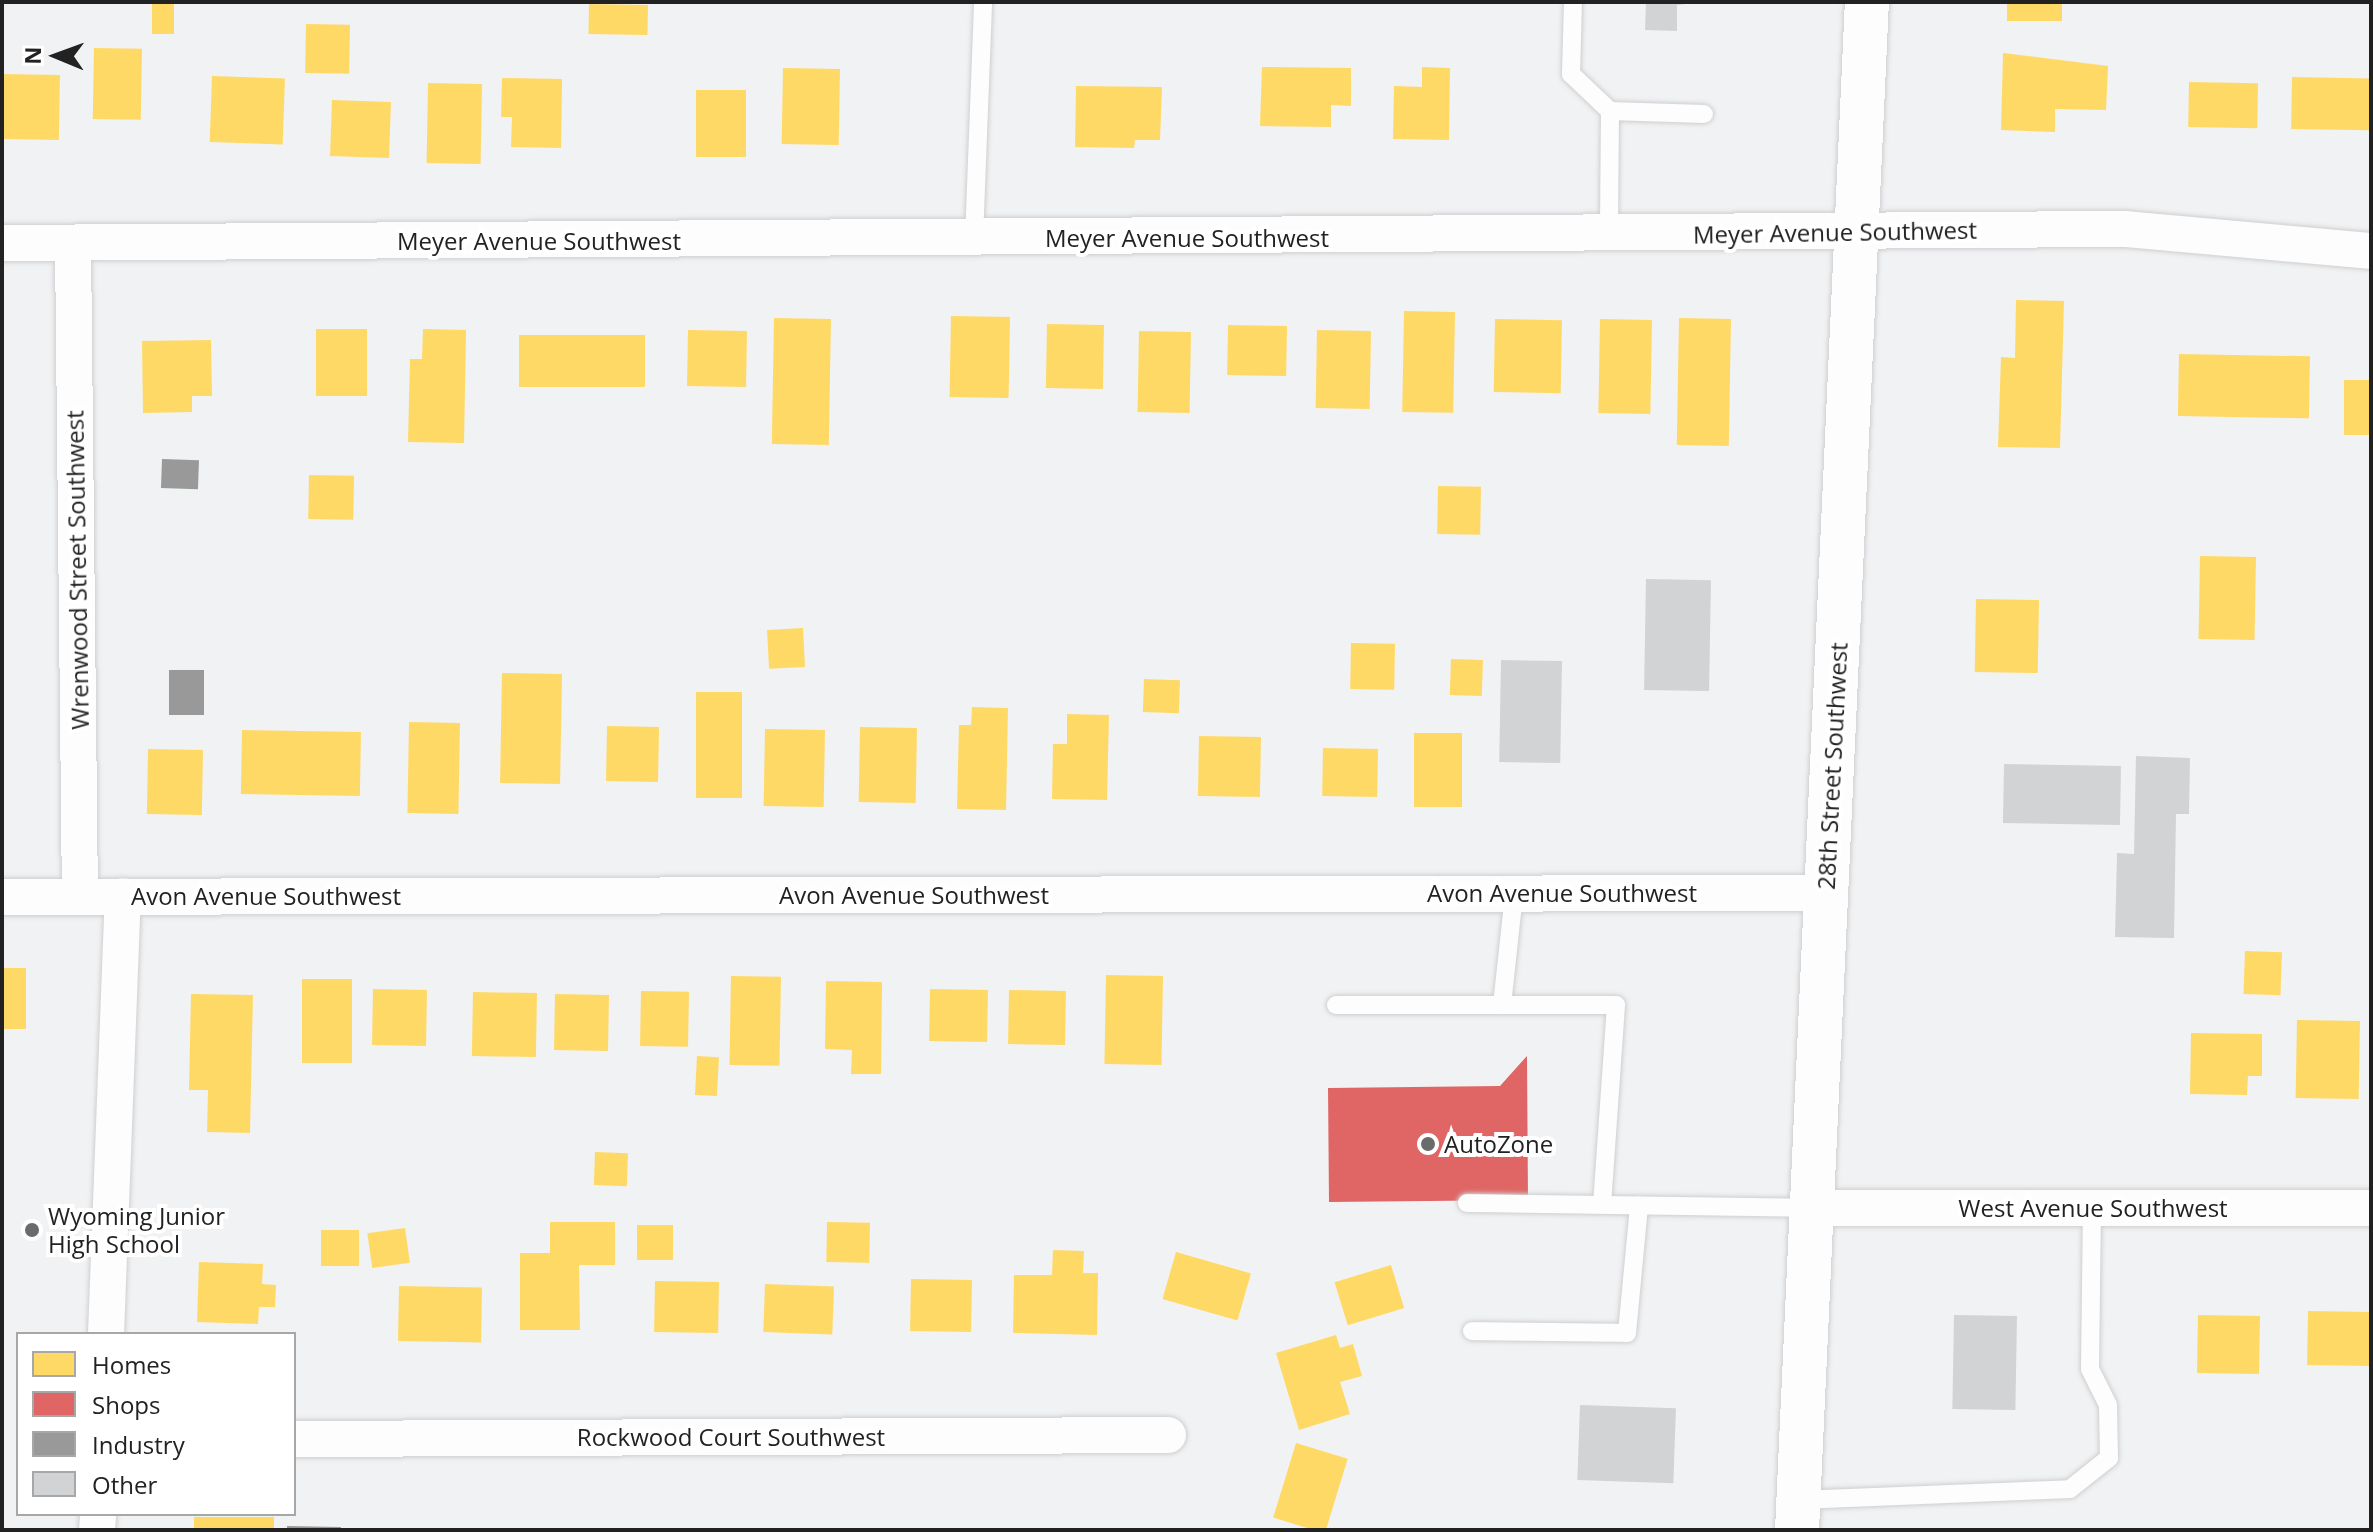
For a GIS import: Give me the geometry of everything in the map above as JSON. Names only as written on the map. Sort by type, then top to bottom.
[{"type":"main road","name":"28th Street Southwest","points":[[1798,1515],[1867,2]]},
{"type":"street","name":"Meyer Avenue Southwest","points":[[2,243],[974,239],[2125,229],[2371,251]]},
{"type":"street","name":"Wrenwood Street Southwest","points":[[73,243],[80,897]]},
{"type":"street","name":"Avon Avenue Southwest","points":[[2,897],[1827,893]]},
{"type":"street","points":[[106,1332],[123,896]]},
{"type":"street","name":"West Avenue Southwest","points":[[1814,1208],[2371,1208]]},
{"type":"street","name":"Rockwood Court Southwest","points":[[296,1439],[1168,1435]]},
{"type":"lane","points":[[974,239],[983,2]]},
{"type":"lane","points":[[1573,2],[1571,74],[1610,111],[1704,114]]},
{"type":"lane","points":[[1609,234],[1610,111]]},
{"type":"lane","points":[[1502,1005],[1514,894]]},
{"type":"lane","points":[[1336,1005],[1616,1005],[1602,1205]]},
{"type":"lane","points":[[1467,1203],[1814,1208]]},
{"type":"lane","points":[[1472,1331],[1627,1333],[1639,1206]]},
{"type":"lane","points":[[1798,1515],[2070,1489],[2109,1458],[2108,1405],[2090,1369],[2092,1208]]},
{"type":"building: Homes","points":[[152,2],[174,2],[174,34],[152,34]]},
{"type":"building: Homes","points":[[2007,2],[2062,2],[2062,21],[2007,21]]},
{"type":"building: Homes","points":[[589,4],[648,5],[647,35],[588,34]]},
{"type":"building: Homes","points":[[306,24],[350,25],[349,74],[305,73]]},
{"type":"building: Homes","points":[[94,48],[142,49],[141,120],[93,119]]},
{"type":"building: Homes","points":[[2003,53],[2108,66],[2106,110],[2055,109],[2055,132],[2001,130]]},
{"type":"building: Homes","points":[[1262,67],[1351,68],[1351,106],[1331,105],[1331,127],[1260,126]]},
{"type":"building: Homes","points":[[1422,67],[1450,68],[1449,140],[1393,139],[1394,86],[1422,87]]},
{"type":"building: Homes","points":[[783,68],[840,69],[839,145],[782,144]]},
{"type":"building: Homes","points":[[2,74],[60,75],[59,140],[2,139]]},
{"type":"building: Homes","points":[[212,76],[285,79],[283,145],[210,142]]},
{"type":"building: Homes","points":[[2292,77],[2371,78],[2370,130],[2291,129]]},
{"type":"building: Homes","points":[[502,78],[562,79],[561,148],[511,147],[512,117],[501,117]]},
{"type":"building: Homes","points":[[2189,82],[2258,83],[2257,128],[2188,127]]},
{"type":"building: Homes","points":[[428,83],[482,84],[481,164],[427,163]]},
{"type":"building: Homes","points":[[1076,86],[1162,87],[1160,140],[1135,140],[1134,148],[1075,147]]},
{"type":"building: Homes","points":[[696,90],[746,90],[746,157],[696,157]]},
{"type":"building: Homes","points":[[332,100],[391,102],[389,158],[330,156]]},
{"type":"building: Homes","points":[[2016,300],[2064,301],[2060,448],[1998,447],[2001,357],[2015,358]]},
{"type":"building: Homes","points":[[1404,311],[1455,312],[1453,413],[1402,412]]},
{"type":"building: Homes","points":[[951,316],[1010,317],[1009,398],[950,397]]},
{"type":"building: Homes","points":[[774,318],[831,319],[829,445],[772,444]]},
{"type":"building: Homes","points":[[1679,318],[1731,319],[1729,446],[1677,445]]},
{"type":"building: Homes","points":[[1495,319],[1562,320],[1561,393],[1494,392]]},
{"type":"building: Homes","points":[[1600,319],[1652,320],[1650,414],[1598,413]]},
{"type":"building: Homes","points":[[1047,324],[1104,325],[1103,389],[1046,388]]},
{"type":"building: Homes","points":[[1228,325],[1287,326],[1286,376],[1227,375]]},
{"type":"building: Homes","points":[[316,329],[367,329],[367,396],[316,396]]},
{"type":"building: Homes","points":[[423,329],[466,330],[464,443],[408,442],[410,359],[422,359]]},
{"type":"building: Homes","points":[[688,330],[747,331],[746,387],[687,386]]},
{"type":"building: Homes","points":[[1317,330],[1371,331],[1370,409],[1316,408]]},
{"type":"building: Homes","points":[[1139,331],[1191,332],[1190,413],[1138,412]]},
{"type":"building: Homes","points":[[519,335],[645,335],[645,387],[519,387]]},
{"type":"building: Homes","points":[[211,340],[212,396],[192,396],[192,412],[143,413],[142,341]]},
{"type":"building: Homes","points":[[2179,354],[2310,356],[2309,418],[2178,416]]},
{"type":"building: Homes","points":[[2344,380],[2371,380],[2371,435],[2344,435]]},
{"type":"building: Homes","points":[[309,475],[354,476],[353,520],[308,519]]},
{"type":"building: Homes","points":[[1438,486],[1481,487],[1480,535],[1437,534]]},
{"type":"building: Homes","points":[[2200,556],[2256,557],[2255,640],[2199,639]]},
{"type":"building: Homes","points":[[1976,599],[2039,600],[2038,673],[1975,672]]},
{"type":"building: Homes","points":[[803,628],[805,667],[769,669],[767,630]]},
{"type":"building: Homes","points":[[1351,643],[1395,644],[1394,690],[1350,689]]},
{"type":"building: Homes","points":[[1451,659],[1483,660],[1482,696],[1450,695]]},
{"type":"building: Homes","points":[[502,673],[562,674],[560,784],[500,783]]},
{"type":"building: Homes","points":[[1144,679],[1180,680],[1179,713],[1143,712]]},
{"type":"building: Homes","points":[[696,692],[742,692],[742,798],[696,798]]},
{"type":"building: Homes","points":[[972,707],[1008,708],[1006,810],[957,809],[959,725],[971,725]]},
{"type":"building: Homes","points":[[1067,714],[1109,715],[1107,800],[1052,799],[1053,744],[1067,744]]},
{"type":"building: Homes","points":[[409,722],[460,723],[458,814],[407,813]]},
{"type":"building: Homes","points":[[607,726],[659,727],[658,782],[606,781]]},
{"type":"building: Homes","points":[[860,727],[917,728],[916,803],[859,802]]},
{"type":"building: Homes","points":[[765,729],[825,730],[824,807],[764,806]]},
{"type":"building: Homes","points":[[242,730],[361,732],[360,796],[241,794]]},
{"type":"building: Homes","points":[[1414,733],[1462,733],[1462,807],[1414,807]]},
{"type":"building: Homes","points":[[1199,736],[1261,737],[1260,797],[1198,796]]},
{"type":"building: Homes","points":[[1323,748],[1378,749],[1377,797],[1322,796]]},
{"type":"building: Homes","points":[[148,749],[203,750],[202,815],[147,814]]},
{"type":"building: Homes","points":[[2245,951],[2282,952],[2280,995],[2243,994]]},
{"type":"building: Homes","points":[[2,968],[26,968],[26,1029],[2,1029]]},
{"type":"building: Homes","points":[[1106,975],[1163,976],[1161,1065],[1104,1064]]},
{"type":"building: Homes","points":[[731,976],[781,977],[779,1066],[729,1065]]},
{"type":"building: Homes","points":[[302,979],[352,979],[352,1063],[302,1063]]},
{"type":"building: Homes","points":[[826,981],[882,982],[881,1074],[851,1074],[852,1050],[825,1049]]},
{"type":"building: Homes","points":[[373,989],[427,990],[426,1046],[372,1045]]},
{"type":"building: Homes","points":[[930,989],[988,990],[987,1042],[929,1041]]},
{"type":"building: Homes","points":[[1009,990],[1066,991],[1065,1045],[1008,1044]]},
{"type":"building: Homes","points":[[641,991],[689,992],[688,1047],[640,1046]]},
{"type":"building: Homes","points":[[473,992],[537,993],[536,1057],[472,1056]]},
{"type":"building: Homes","points":[[191,994],[253,995],[250,1133],[207,1132],[208,1090],[189,1090]]},
{"type":"building: Homes","points":[[555,994],[609,995],[608,1051],[554,1050]]},
{"type":"building: Homes","points":[[2297,1020],[2360,1021],[2359,1099],[2296,1098]]},
{"type":"building: Homes","points":[[2191,1033],[2262,1034],[2262,1076],[2248,1076],[2247,1095],[2190,1094]]},
{"type":"building: Homes","points":[[697,1056],[719,1057],[717,1096],[695,1095]]},
{"type":"building: Homes","points":[[595,1152],[628,1153],[627,1186],[594,1185]]},
{"type":"building: Homes","points":[[550,1222],[615,1222],[615,1265],[579,1265],[580,1330],[520,1330],[520,1253],[550,1253]]},
{"type":"building: Homes","points":[[827,1222],[870,1223],[869,1263],[826,1262]]},
{"type":"building: Homes","points":[[637,1225],[673,1225],[673,1260],[637,1260]]},
{"type":"building: Homes","points":[[405,1228],[410,1263],[372,1268],[367,1233]]},
{"type":"building: Homes","points":[[321,1230],[359,1230],[359,1266],[321,1266]]},
{"type":"building: Homes","points":[[1053,1250],[1084,1251],[1083,1273],[1098,1273],[1097,1335],[1013,1333],[1014,1275],[1052,1275]]},
{"type":"building: Homes","points":[[1176,1252],[1251,1273],[1237,1321],[1162,1299]]},
{"type":"building: Homes","points":[[199,1262],[263,1264],[262,1284],[276,1285],[275,1307],[259,1307],[258,1324],[197,1322]]},
{"type":"building: Homes","points":[[1391,1265],[1404,1308],[1348,1325],[1335,1282]]},
{"type":"building: Homes","points":[[911,1279],[972,1280],[971,1332],[910,1331]]},
{"type":"building: Homes","points":[[655,1281],[719,1282],[718,1333],[654,1332]]},
{"type":"building: Homes","points":[[765,1284],[834,1286],[832,1334],[763,1332]]},
{"type":"building: Homes","points":[[399,1286],[482,1287],[481,1342],[398,1341]]},
{"type":"building: Homes","points":[[2308,1311],[2370,1312],[2369,1366],[2307,1365]]},
{"type":"building: Homes","points":[[2198,1315],[2260,1316],[2259,1374],[2197,1373]]},
{"type":"building: Homes","points":[[1336,1335],[1340,1348],[1353,1344],[1362,1376],[1340,1382],[1350,1414],[1299,1430],[1276,1353]]},
{"type":"building: Homes","points":[[1296,1443],[1348,1459],[1326,1530],[1314,1530],[1273,1518]]},
{"type":"building: Homes","points":[[194,1517],[274,1517],[274,1530],[194,1530]]},
{"type":"building: Shops","name":"AutoZone","points":[[1527,1056],[1528,1200],[1329,1202],[1328,1088],[1500,1086]]},
{"type":"building: Industry","points":[[162,459],[199,460],[198,489],[161,488]]},
{"type":"building: Industry","points":[[169,670],[204,670],[204,715],[169,715]]},
{"type":"building: Industry","points":[[287,1526],[341,1527],[341,1530],[287,1530]]},
{"type":"building: Other","points":[[1646,2],[1701,2],[1677,5],[1677,31],[1645,30]]},
{"type":"building: Other","points":[[1646,579],[1711,580],[1709,691],[1644,690]]},
{"type":"building: Other","points":[[1501,660],[1562,661],[1560,763],[1499,762]]},
{"type":"building: Other","points":[[2136,756],[2190,758],[2189,814],[2176,814],[2174,938],[2115,937],[2117,853],[2134,854]]},
{"type":"building: Other","points":[[2004,764],[2121,766],[2120,825],[2003,823]]},
{"type":"building: Other","points":[[1954,1315],[2017,1316],[2015,1410],[1952,1409]]},
{"type":"building: Other","points":[[1580,1405],[1676,1408],[1673,1483],[1577,1480]]},
{"type":"place","name":"AutoZone","points":[[1428,1144]]},
{"type":"place","name":"Wyoming Junior High School","points":[[32,1230]]}]
